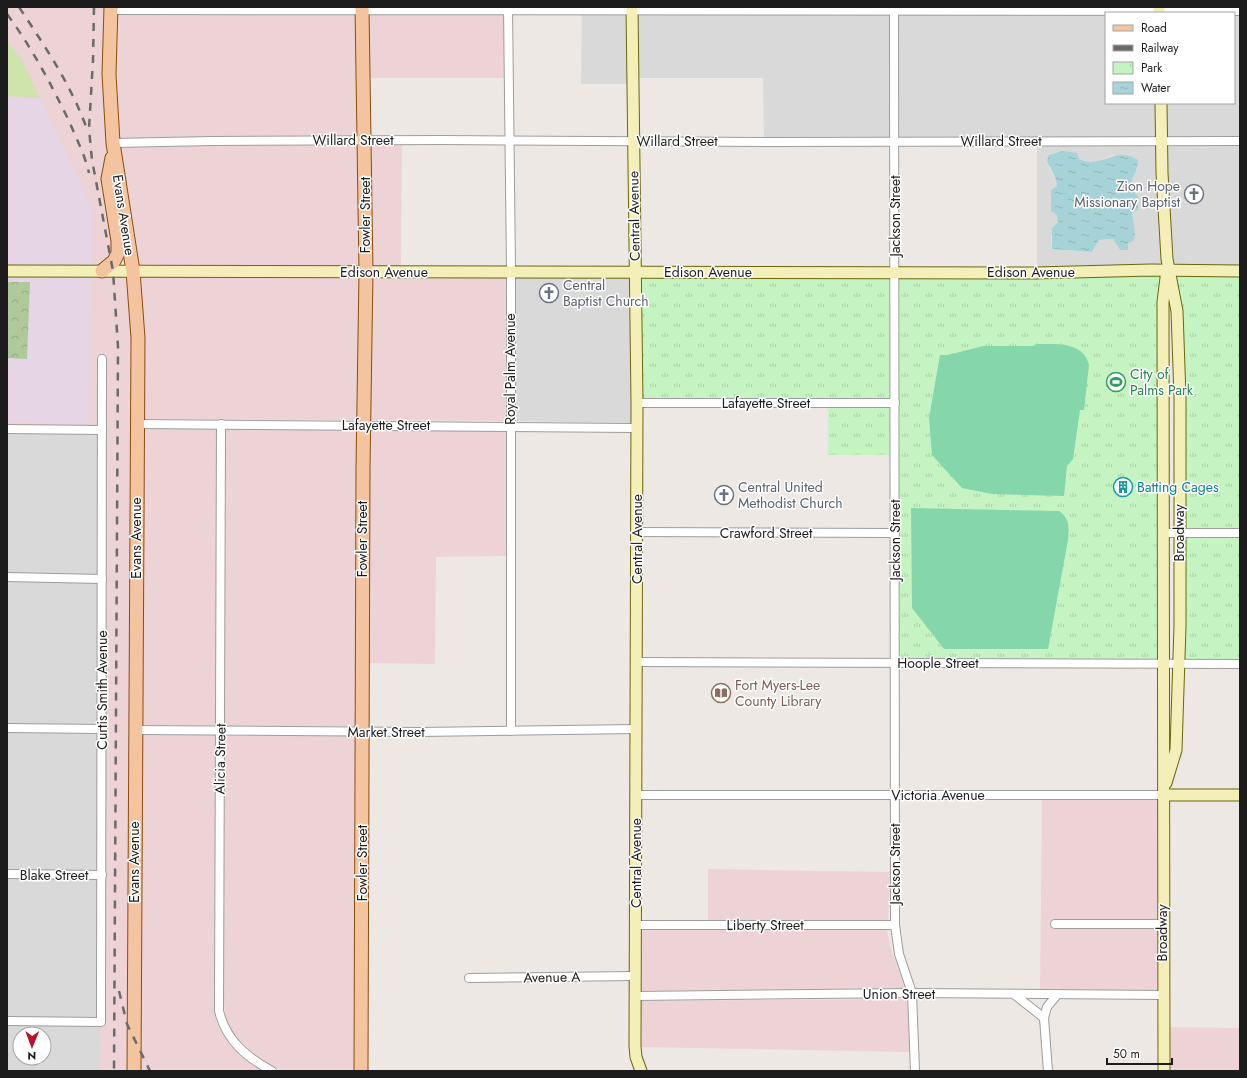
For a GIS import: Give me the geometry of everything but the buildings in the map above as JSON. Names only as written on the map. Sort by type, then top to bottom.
[{"type":"main road","name":"Evans Avenue","points":[[111,8],[109,74],[114,146],[133,271],[138,338],[134,1071]]},
{"type":"main road","name":"Fowler Street","points":[[361,1071],[366,272],[362,9]]},
{"type":"main road","points":[[102,271],[114,261],[118,253],[118,241],[108,179],[114,146]]},
{"type":"street","points":[[111,8],[1240,11]]},
{"type":"street","name":"Royal Palm Avenue","points":[[508,9],[510,140],[511,731]]},
{"type":"street","name":"Central Avenue","points":[[632,9],[637,403],[635,428],[637,532],[635,1052],[641,1071]]},
{"type":"street","name":"Jackson Street","points":[[894,9],[895,925],[899,954],[912,994],[915,1071]]},
{"type":"street","name":"Broadway","points":[[1161,104],[1161,141],[1168,270],[1177,312],[1180,397],[1179,663],[1176,750],[1162,795]]},
{"type":"street","name":"Willard Street","points":[[114,146],[365,140],[1240,141]]},
{"type":"street","name":"Broadway","points":[[1164,1071],[1162,995],[1162,795],[1164,663],[1163,302],[1168,270]]},
{"type":"street","name":"Edison Avenue","points":[[7,271],[1035,273],[1168,270],[1240,271]]},
{"type":"street","name":"Curtis Smith Avenue","points":[[7,1021],[101,1022],[103,729],[102,359]]},
{"type":"street","name":"Lafayette Street","points":[[637,403],[895,403]]},
{"type":"street","name":"Lafayette Street","points":[[137,424],[635,428]]},
{"type":"street","name":"Alicia Street","points":[[220,424],[219,1011],[222,1023],[232,1040],[248,1056],[272,1071]]},
{"type":"street","points":[[7,429],[102,430]]},
{"type":"street","name":"Crawford Street","points":[[637,532],[895,533]]},
{"type":"street","points":[[1163,533],[1240,533]]},
{"type":"street","points":[[7,577],[102,579]]},
{"type":"street","name":"Hoople Street","points":[[637,662],[1240,664]]},
{"type":"street","points":[[7,728],[103,729]]},
{"type":"street","name":"Market Street","points":[[135,730],[511,731],[636,729]]},
{"type":"street","name":"Victoria Avenue","points":[[636,795],[1240,795]]},
{"type":"street","name":"Blake Street","points":[[7,874],[102,875]]},
{"type":"street","points":[[1055,924],[1162,924]]},
{"type":"street","name":"Liberty Street","points":[[636,925],[895,925]]},
{"type":"street","name":"Avenue A","points":[[469,978],[635,976]]},
{"type":"street","name":"Union Street","points":[[635,996],[912,994],[1162,995]]},
{"type":"street","points":[[1015,995],[1044,1018]]},
{"type":"street","points":[[1048,1071],[1044,1018],[1047,1007],[1057,995]]},
{"type":"shaded area","points":[[7,7],[106,7],[113,254],[100,266],[7,266]]},
{"type":"shaded area","points":[[115,7],[358,7],[361,267],[137,266],[119,150],[114,73]]},
{"type":"shaded area","points":[[367,7],[505,9],[505,78],[370,78],[371,139],[402,140],[401,266],[370,267]]},
{"type":"shaded area","points":[[628,7],[628,84],[581,84],[582,9]]},
{"type":"shaded area","points":[[637,7],[1105,13],[1105,104],[1156,104],[1163,265],[1037,268],[1037,142],[764,141],[763,78],[638,78]],"holes":[[[1056,153],[1085,163],[1092,163],[1113,155],[1138,167],[1131,178],[1132,220],[1135,233],[1128,243],[1120,250],[1113,239],[1099,240],[1092,252],[1052,249],[1051,236],[1058,222],[1057,186],[1056,180],[1049,168],[1050,155]]]},
{"type":"shaded area","points":[[1240,7],[1240,266],[1172,265],[1166,173],[1165,104],[1235,104],[1235,12]]},
{"type":"shaded area","points":[[7,96],[40,98],[92,208],[88,424],[7,421]]},
{"type":"shaded area","points":[[7,276],[99,276],[100,278],[103,276],[129,276],[133,338],[129,1071],[100,1071],[101,430],[7,427]]},
{"type":"shaded area","points":[[138,276],[361,277],[359,420],[142,419]]},
{"type":"shaded area","points":[[370,277],[506,277],[506,421],[368,420]]},
{"type":"shaded area","points":[[506,277],[630,277],[631,423],[506,421]]},
{"type":"shaded area","points":[[7,427],[101,430],[100,1071],[7,1071]]},
{"type":"shaded area","points":[[142,429],[216,429],[216,725],[139,725]]},
{"type":"shaded area","points":[[225,429],[359,430],[357,726],[225,726]]},
{"type":"shaded area","points":[[368,430],[506,431],[507,556],[436,557],[435,664],[367,663]]},
{"type":"shaded area","points":[[139,735],[216,735],[215,1011],[217,1024],[229,1044],[246,1060],[262,1071],[138,1071]]},
{"type":"shaded area","points":[[225,736],[358,736],[356,1071],[282,1071],[261,1059],[242,1044],[230,1030],[226,1021],[223,996]]},
{"type":"shaded area","points":[[1042,800],[1158,800],[1158,990],[1059,990],[1057,988],[1055,990],[1040,990]]},
{"type":"shaded area","points":[[708,869],[890,872],[888,920],[708,920]]},
{"type":"shaded area","points":[[640,930],[887,930],[891,949],[905,988],[639,991]]},
{"type":"shaded area","points":[[908,999],[909,1052],[640,1047],[639,1001]]},
{"type":"shaded area","points":[[1168,1027],[1240,1028],[1240,1071],[1168,1071]]},
{"type":"green space","points":[[7,40],[23,62],[40,98],[7,96]]},
{"type":"green space","name":"City of Palms Park","points":[[1165,272],[1162,661],[898,661],[897,275]]},
{"type":"green space","points":[[1170,272],[1240,273],[1240,661],[1182,661],[1179,314]]},
{"type":"green space","points":[[637,274],[893,274],[893,401],[639,402]]},
{"type":"green space","points":[[7,282],[30,282],[27,359],[7,358]]},
{"type":"green space","points":[[1036,344],[1059,344],[1075,348],[1086,357],[1089,365],[1084,410],[1080,410],[1073,459],[1067,466],[1064,496],[992,494],[962,488],[932,455],[929,418],[940,355],[948,355],[983,346],[1035,346]]},
{"type":"green space","points":[[828,406],[893,406],[893,455],[828,455]]},
{"type":"green space","points":[[911,508],[1059,511],[1063,514],[1067,520],[1069,532],[1048,649],[944,649],[912,608]]},
{"type":"water","points":[[1063,151],[1077,153],[1079,159],[1087,162],[1094,162],[1122,155],[1130,156],[1138,160],[1138,165],[1132,181],[1132,191],[1138,196],[1138,210],[1132,213],[1135,233],[1134,240],[1128,243],[1128,250],[1120,250],[1113,239],[1099,240],[1092,252],[1052,249],[1052,228],[1058,222],[1057,215],[1051,211],[1051,190],[1057,186],[1056,180],[1047,161],[1049,155]]},
{"type":"railway","points":[[19,7],[48,51],[65,81],[87,129]]},
{"type":"railway","points":[[94,7],[89,129],[92,160],[113,271],[118,347],[114,1071]]},
{"type":"railway","points":[[7,14],[41,66],[55,93],[69,121],[89,173]]},
{"type":"railway","points":[[119,991],[127,1024],[150,1071]]},
{"type":"place","name":"Zion Hope Missionary Baptist","points":[[1194,194]]},
{"type":"place","name":"Central Baptist Church","points":[[549,293]]},
{"type":"place","name":"City of Palms Park","points":[[1116,382]]},
{"type":"place","name":"Batting Cages","points":[[1123,487]]},
{"type":"place","name":"Central United Methodist Church","points":[[724,495]]},
{"type":"place","name":"Fort Myers-Lee County Library","points":[[721,693]]}]
